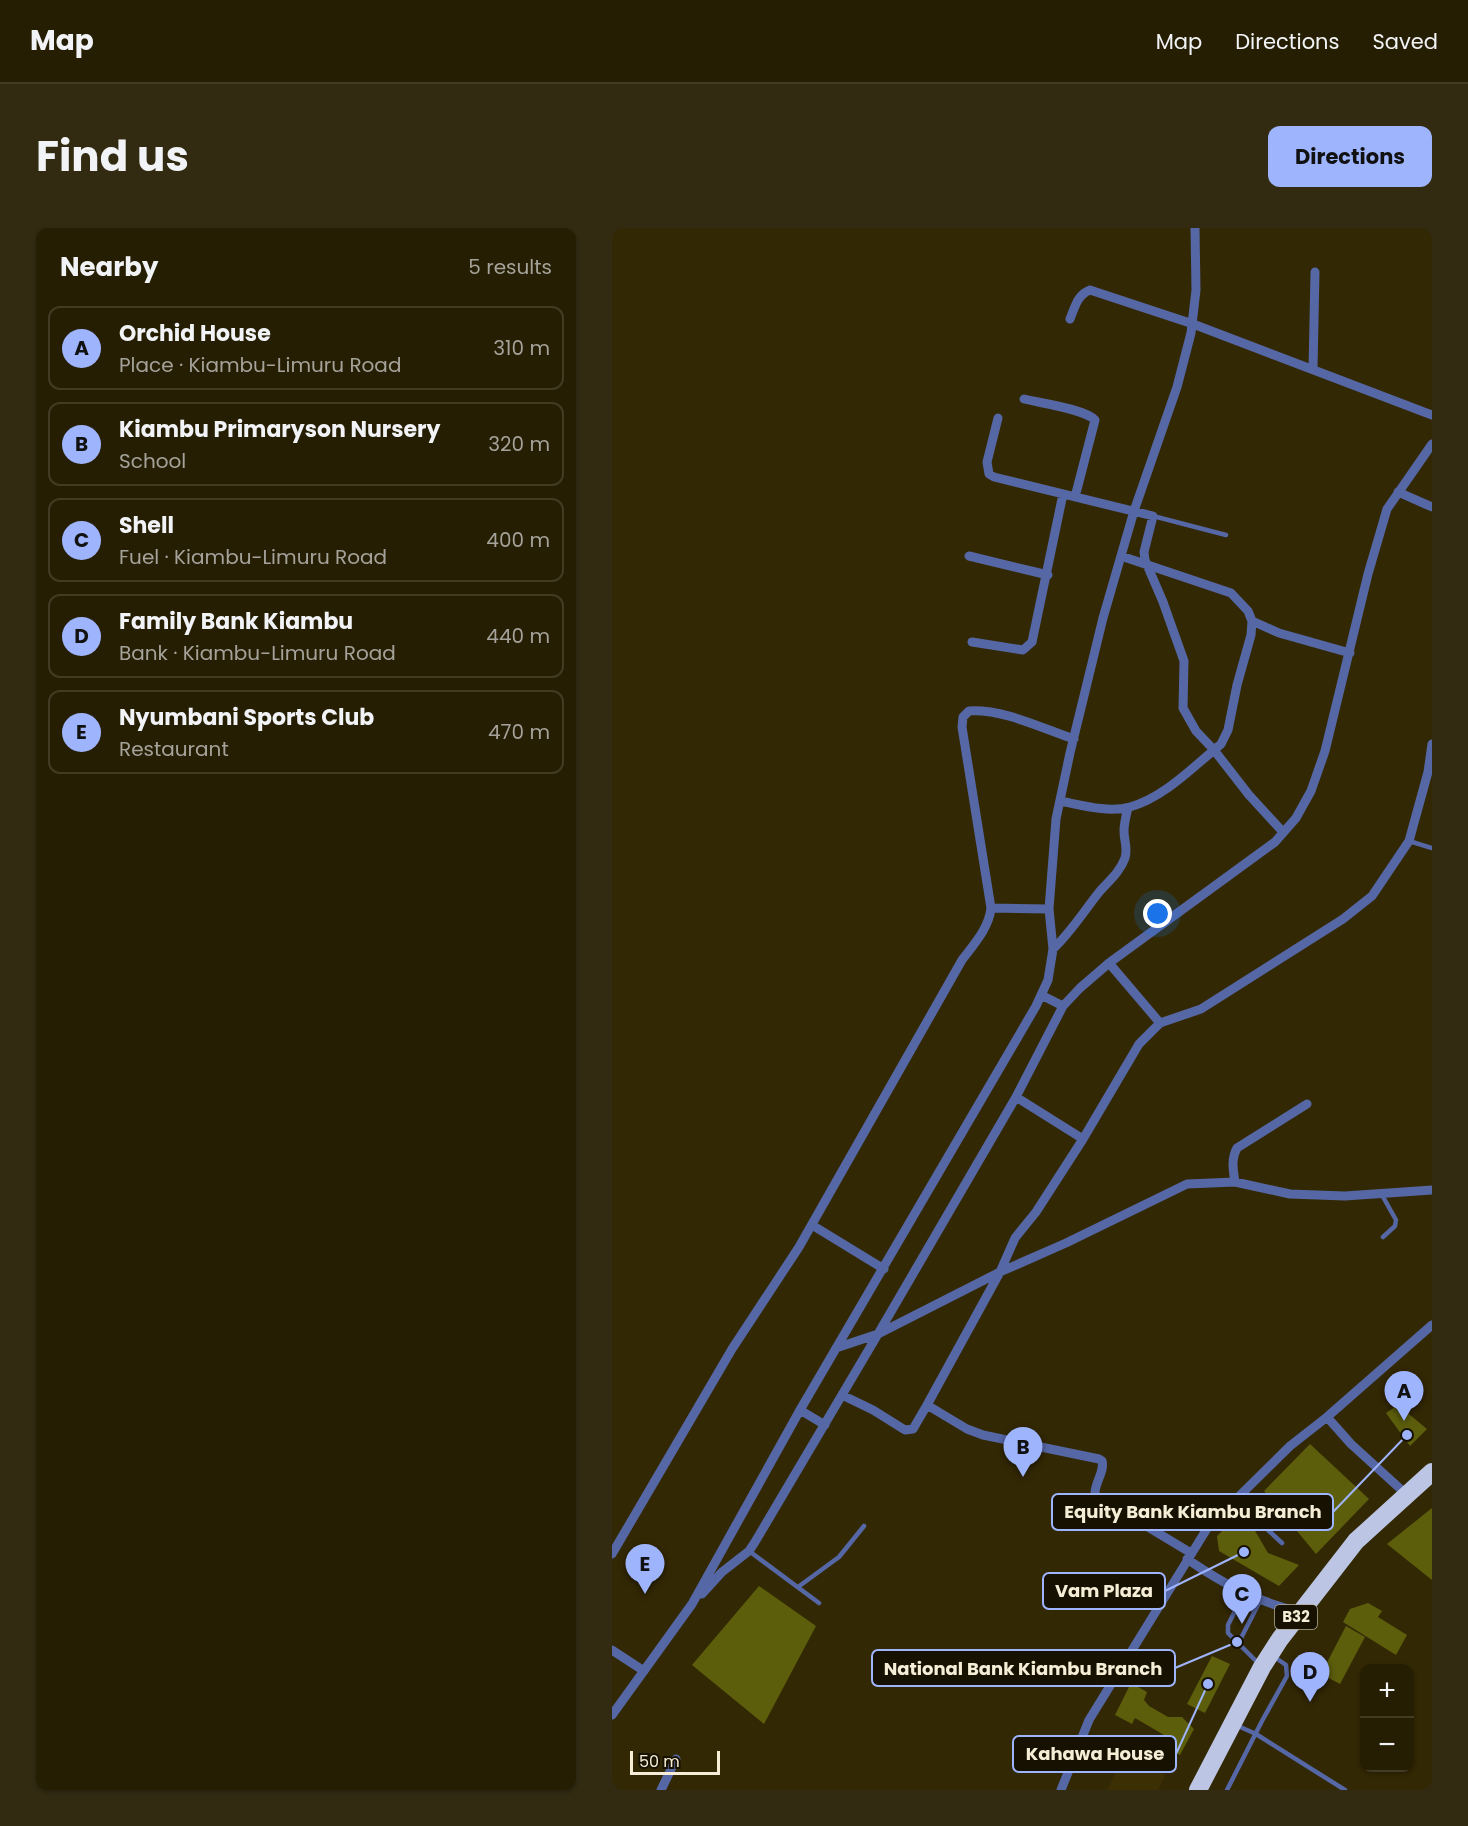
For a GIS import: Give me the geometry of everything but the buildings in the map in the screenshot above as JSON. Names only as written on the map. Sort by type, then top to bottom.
[{"type":"highway","name":"B32","points":[[1198,1790],[1265,1661],[1300,1612],[1356,1541],[1432,1472]]},
{"type":"street","points":[[612,1715],[692,1604],[800,1410],[884,1269],[1048,980],[1053,949],[1049,909],[1056,819],[1103,618],[1134,511],[1177,387],[1193,324],[1196,290],[1195,228]]},
{"type":"street","points":[[1313,369],[1315,272]]},
{"type":"street","points":[[1070,320],[1077,299],[1082,293],[1090,290],[1193,324],[1432,415]]},
{"type":"street","points":[[1024,399],[1076,411],[1093,417],[1095,420],[1075,497]]},
{"type":"street","points":[[998,418],[987,462],[989,474],[1153,516],[1144,552],[1147,566],[1163,602],[1184,661],[1183,708],[1196,731],[1283,832]]},
{"type":"street","points":[[692,1604],[722,1572],[749,1551],[1016,1097],[1063,1006],[1109,963],[1275,842],[1296,818],[1311,791],[1325,751],[1368,574],[1388,509],[1432,444]]},
{"type":"street","points":[[1398,492],[1432,507]]},
{"type":"street","points":[[972,642],[1023,650],[1028,647],[1036,631],[1063,494]]},
{"type":"street","points":[[969,556],[1048,575]]},
{"type":"street","points":[[1060,801],[1089,807],[1128,808],[1169,787],[1221,744],[1228,730],[1237,685],[1251,635],[1252,621],[1248,611],[1231,594],[1121,556]]},
{"type":"street","points":[[1252,621],[1279,633],[1350,653]]},
{"type":"street","points":[[612,1554],[732,1349],[800,1247],[962,960],[983,932],[990,917],[991,908],[962,727],[963,717],[969,711],[981,710],[1074,739]]},
{"type":"street","points":[[842,1395],[873,1410],[905,1430],[913,1429],[1000,1272],[1015,1238],[1036,1212],[1083,1139],[1139,1044],[1160,1023],[1201,1009],[1343,919],[1372,896],[1409,842],[1428,772],[1432,744]]},
{"type":"street","points":[[1053,949],[1119,870],[1125,858],[1127,846],[1124,821],[1128,808]]},
{"type":"street","points":[[991,908],[1049,909]]},
{"type":"street","points":[[1109,963],[1160,1023]]},
{"type":"street","points":[[1041,995],[1063,1006]]},
{"type":"street","points":[[1016,1097],[1083,1139]]},
{"type":"street","points":[[1235,1182],[1232,1166],[1233,1154],[1237,1148],[1307,1104]]},
{"type":"street","points":[[836,1348],[878,1334],[1000,1272],[1066,1243],[1187,1184],[1235,1182],[1290,1194],[1345,1196],[1432,1190]]},
{"type":"street","points":[[812,1224],[884,1269]]},
{"type":"street","points":[[1061,1790],[1089,1720],[1208,1527],[1290,1446],[1327,1417],[1432,1325]]},
{"type":"street","points":[[927,1405],[967,1429],[983,1435],[1099,1459],[1103,1466],[1095,1486],[1095,1495],[1247,1595],[1300,1612]]},
{"type":"street","points":[[800,1410],[825,1425]]},
{"type":"street","points":[[1327,1417],[1351,1444],[1406,1494]]},
{"type":"street","points":[[612,1650],[644,1671]]},
{"type":"street","points":[[661,1790],[676,1758]]},
{"type":"lane","points":[[1153,516],[1226,535]]},
{"type":"lane","points":[[1409,842],[1432,848]]},
{"type":"lane","points":[[1382,1195],[1396,1220],[1395,1226],[1383,1237]]},
{"type":"lane","points":[[1239,1494],[1268,1530],[1282,1543]]},
{"type":"lane","points":[[798,1587],[839,1557],[864,1526]]},
{"type":"lane","points":[[749,1551],[819,1603]]},
{"type":"lane","points":[[1238,1644],[1260,1600]]},
{"type":"lane","points":[[1227,1790],[1288,1672],[1286,1665],[1265,1661],[1238,1644],[1228,1633],[1228,1625],[1239,1605],[1253,1610]]},
{"type":"lane","points":[[1233,1724],[1256,1734],[1345,1790]]},
{"type":"shaded area","points":[[1125,1754],[1165,1775],[1158,1790],[1107,1790]]},
{"type":"place","name":"Orchid House","points":[[1404,1421]]},
{"type":"place","name":"Equity Bank Kiambu Branch","points":[[1407,1435]]},
{"type":"place","name":"Kiambu Primaryson Nursery","points":[[1023,1477]]},
{"type":"place","name":"Vam Plaza","points":[[1244,1552]]},
{"type":"place","name":"Nyumbani Sports Club","points":[[645,1594]]},
{"type":"place","name":"Shell","points":[[1242,1624]]},
{"type":"place","name":"National Bank Kiambu Branch","points":[[1237,1642]]},
{"type":"place","name":"Kahawa House","points":[[1208,1684]]},
{"type":"place","name":"Family Bank Kiambu","points":[[1310,1702]]}]
